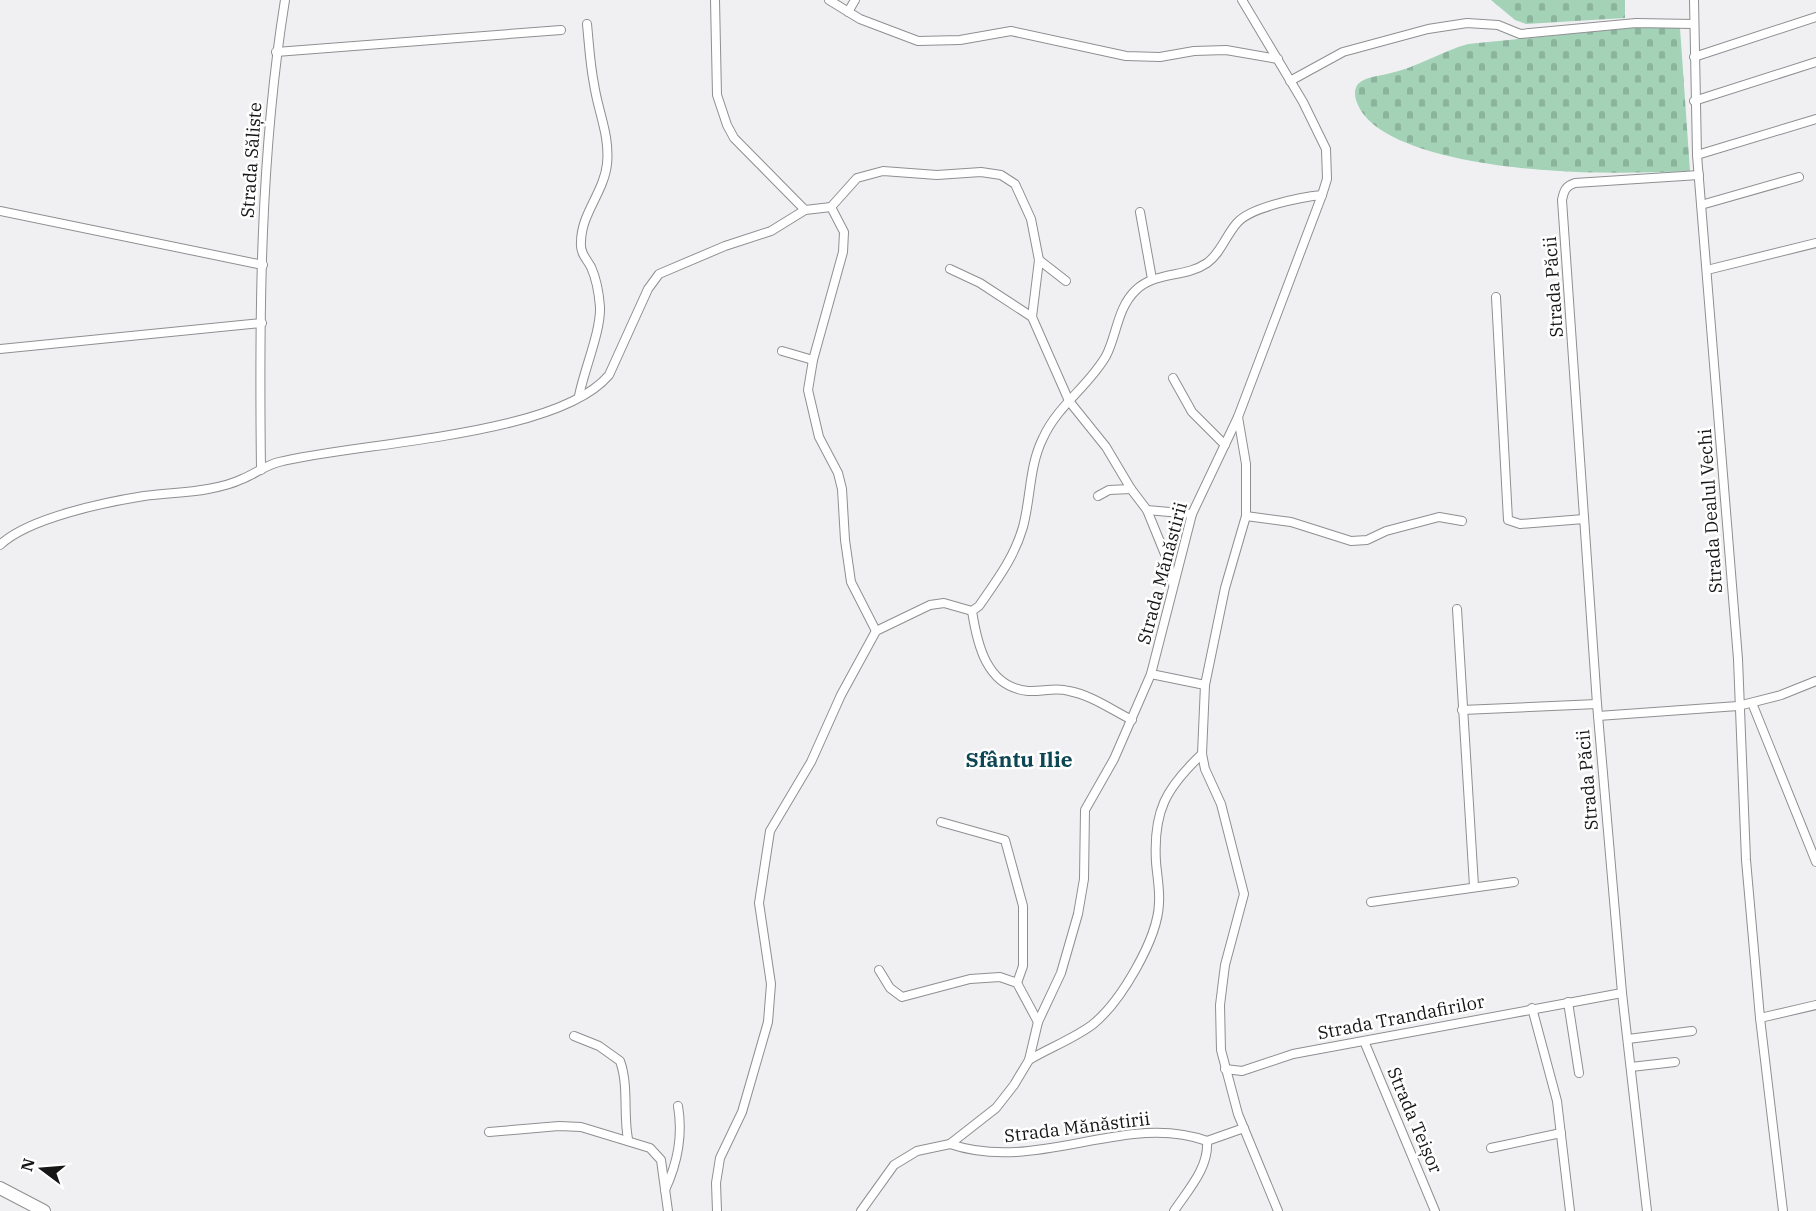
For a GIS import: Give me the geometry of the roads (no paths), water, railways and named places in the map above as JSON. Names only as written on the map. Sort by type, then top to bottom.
[{"type":"highway","points":[[0,1188],[44,1211]]},
{"type":"street","points":[[715,0],[717,95],[727,125],[734,138],[805,210]]},
{"type":"street","points":[[829,0],[886,31],[918,41],[960,40],[1011,31],[1126,56],[1160,57],[1194,51],[1227,50],[1278,59]]},
{"type":"street","points":[[848,12],[855,0]]},
{"type":"street","name":"Strada Mănăstirii","points":[[950,1144],[996,1108],[1014,1085],[1029,1060],[1038,1022],[1061,973],[1078,914],[1084,879],[1086,810],[1132,720],[1151,674],[1192,514],[1238,417],[1327,179],[1326,149],[1278,59],[1242,0]]},
{"type":"street","name":"Strada Dealul Vechi","points":[[1694,0],[1694,101],[1697,155],[1738,659],[1738,706],[1746,860],[1760,1018],[1784,1211]]},
{"type":"street","name":"Strada Săliște","points":[[261,470],[264,183],[282,1]]},
{"type":"street","points":[[1694,57],[1816,17]]},
{"type":"street","points":[[1290,81],[1343,52],[1428,29],[1467,23],[1498,25],[1520,34],[1636,23],[1695,24]]},
{"type":"street","points":[[579,396],[585,366],[597,333],[600,308],[594,278],[585,258],[581,241],[588,215],[605,177],[608,145],[606,126],[594,85],[587,24]]},
{"type":"street","points":[[276,52],[561,30]]},
{"type":"street","points":[[1694,101],[1816,62]]},
{"type":"street","points":[[1697,155],[1816,119]]},
{"type":"street","points":[[0,545],[24,528],[64,516],[145,496],[208,489],[241,480],[278,462],[406,442],[498,424],[543,412],[579,396],[609,375],[648,289],[659,274],[725,246],[771,231],[805,210],[831,207],[848,185],[867,173],[900,171],[937,175],[981,172],[1001,175],[1015,184],[1022,194],[1031,219],[1040,260],[1032,317],[1069,401],[1106,447],[1131,489],[1148,510],[1169,564],[1173,586]]},
{"type":"street","name":"Strada Păcii","points":[[1647,1211],[1622,993],[1597,704],[1564,191],[1568,185],[1575,183],[1699,175]]},
{"type":"street","points":[[1701,205],[1799,177]]},
{"type":"street","points":[[717,1211],[720,1158],[742,1112],[768,1022],[771,984],[759,903],[770,831],[777,814],[811,762],[841,695],[876,632],[930,605],[944,603],[972,610],[980,606],[1014,553],[1023,525],[1036,452],[1054,416],[1098,369],[1109,350],[1133,292],[1152,279],[1196,268],[1207,262],[1218,252],[1239,220],[1251,213],[1299,198],[1322,195]]},
{"type":"street","points":[[831,207],[844,232],[843,252],[813,360],[808,390],[819,437],[837,473],[842,489],[845,540],[851,582],[876,632]]},
{"type":"street","points":[[0,211],[263,266]]},
{"type":"street","points":[[1140,213],[1152,279]]},
{"type":"street","points":[[1707,270],[1816,243]]},
{"type":"street","points":[[1040,260],[1066,281]]},
{"type":"street","points":[[950,270],[980,283],[1032,317]]},
{"type":"street","points":[[1496,297],[1508,520],[1520,524],[1584,519]]},
{"type":"street","points":[[0,349],[262,323]]},
{"type":"street","points":[[782,351],[813,360]]},
{"type":"street","points":[[1173,378],[1192,412],[1225,445]]},
{"type":"street","points":[[1238,417],[1246,464],[1246,516],[1225,588],[1205,685],[1202,754],[1205,769],[1221,804],[1244,894],[1225,965],[1220,1005],[1219,1032],[1225,1069],[1244,1128],[1278,1211]]},
{"type":"street","points":[[1098,496],[1109,490],[1131,489]]},
{"type":"street","points":[[1148,510],[1192,514]]},
{"type":"street","points":[[1246,516],[1291,522],[1351,541],[1367,540],[1386,531],[1438,517],[1462,521]]},
{"type":"street","points":[[1457,609],[1474,886]]},
{"type":"street","points":[[972,610],[979,650],[984,661],[1006,683],[1030,692],[1050,688],[1076,692],[1132,720]]},
{"type":"street","points":[[1151,674],[1205,685]]},
{"type":"street","points":[[1598,716],[1738,706],[1816,681]]},
{"type":"street","points":[[1752,703],[1816,862]]},
{"type":"street","points":[[1462,711],[1597,704]]},
{"type":"street","points":[[1029,1060],[1093,1024],[1110,1007],[1144,950],[1155,926],[1159,904],[1155,838],[1159,814],[1174,782],[1202,754]]},
{"type":"street","points":[[941,822],[1005,840],[1023,906],[1023,966],[1017,983]]},
{"type":"street","points":[[1371,902],[1514,882]]},
{"type":"street","points":[[879,970],[890,988],[902,997],[970,979],[1000,977],[1017,983],[1038,1022]]},
{"type":"street","name":"Strada Trandafirilor","points":[[1225,1069],[1242,1071],[1293,1054],[1622,993]]},
{"type":"street","points":[[1568,1002],[1579,1073]]},
{"type":"street","points":[[1760,1018],[1816,1005]]},
{"type":"street","points":[[1532,1008],[1552,1079],[1570,1211]]},
{"type":"street","points":[[1628,1039],[1692,1031]]},
{"type":"street","points":[[574,1036],[599,1046],[620,1061],[625,1084],[624,1121],[628,1139]]},
{"type":"street","name":"Strada Teișor","points":[[1364,1041],[1436,1211]]},
{"type":"street","points":[[1631,1067],[1675,1062]]},
{"type":"street","name":"Strada Trandafirilor","points":[[1229,1085],[1242,1071]]},
{"type":"street","points":[[665,1190],[674,1170],[680,1137],[678,1106]]},
{"type":"street","points":[[489,1132],[559,1126],[581,1127],[628,1139],[656,1153],[661,1160],[668,1211]]},
{"type":"street","points":[[1174,1211],[1203,1168],[1208,1156],[1207,1141],[1244,1128]]},
{"type":"street","name":"Strada Mănăstirii","points":[[861,1211],[894,1165],[917,1151],[950,1144],[993,1153],[1034,1152],[1097,1139],[1160,1133],[1181,1134],[1207,1141]]},
{"type":"street","points":[[1491,1148],[1561,1133]]},
{"type":"district","name":"Sfântu Ilie","points":[[1019,759]]}]
